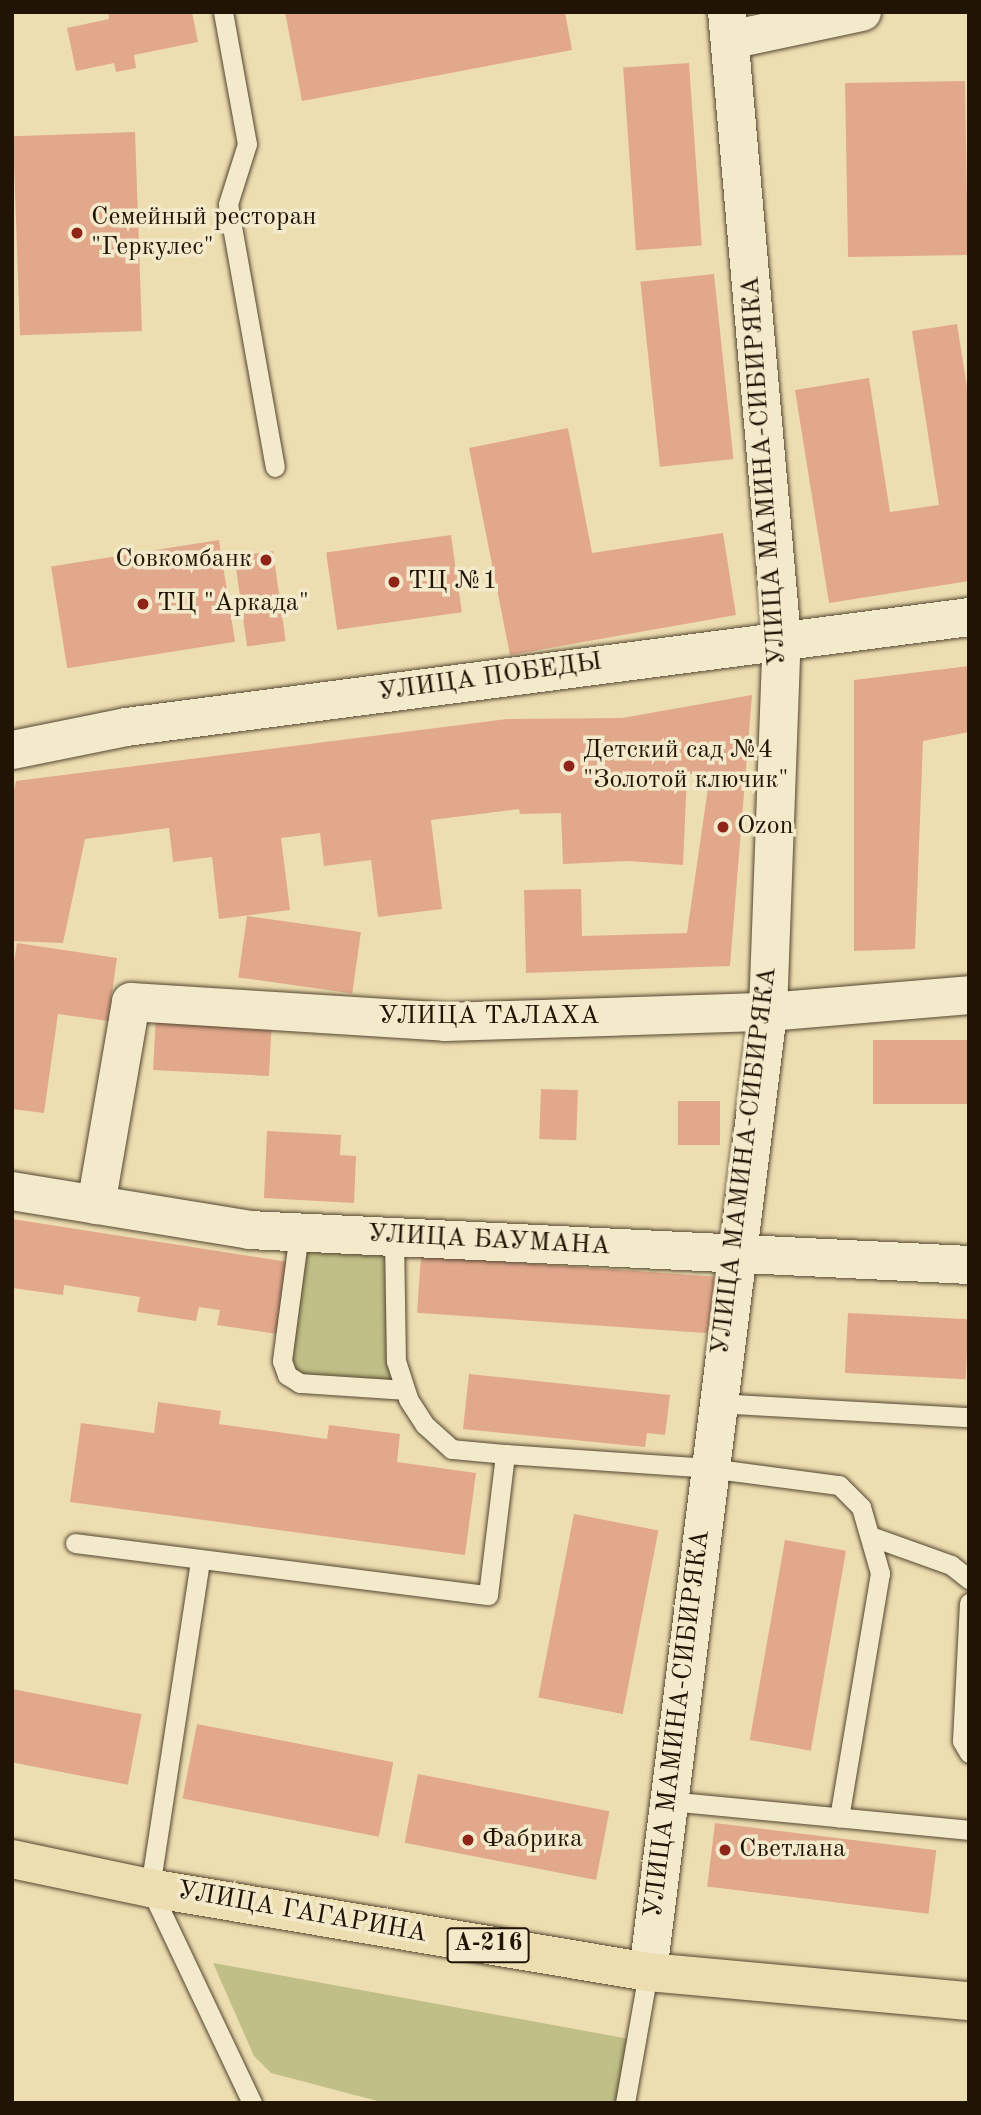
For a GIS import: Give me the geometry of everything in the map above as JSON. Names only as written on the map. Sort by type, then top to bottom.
[{"type":"main road","name":"УЛИЦА ГАГАРИНА","points":[[12,1859],[150,1888],[648,1972],[969,2001]]},
{"type":"street","points":[[729,26],[862,12]]},
{"type":"street","name":"УЛИЦА МАМИНА-СИБИРЯКА","points":[[648,1972],[716,1403],[768,1012],[782,639],[729,26]]},
{"type":"street","name":"УЛИЦА ПОБЕДЫ","points":[[12,750],[126,727],[782,639],[969,617]]},
{"type":"street","name":"УЛИЦА ТАЛАХА","points":[[96,1205],[131,1002],[446,1022],[768,1012],[969,995]]},
{"type":"street","name":"УЛИЦА БАУМАНА","points":[[12,1191],[248,1230],[969,1265]]},
{"type":"lane","points":[[223,12],[247,144],[228,204],[275,467]]},
{"type":"lane","points":[[299,1233],[282,1361],[287,1375],[300,1383],[405,1390]]},
{"type":"lane","points":[[394,1237],[396,1361],[405,1390],[425,1425],[452,1449],[709,1468],[839,1485],[861,1507],[873,1537],[880,1573],[839,1818]]},
{"type":"lane","points":[[716,1403],[969,1417]]},
{"type":"lane","points":[[75,1543],[200,1561],[488,1595],[505,1454]]},
{"type":"lane","points":[[873,1537],[951,1565],[969,1579]]},
{"type":"lane","points":[[200,1561],[150,1888],[252,2103]]},
{"type":"lane","points":[[969,1603],[962,1741],[969,1752]]},
{"type":"lane","points":[[669,1801],[969,1830]]},
{"type":"lane","points":[[625,2103],[648,1972]]},
{"type":"shaded area","points":[[299,1233],[394,1237],[405,1390],[287,1375]]},
{"type":"shaded area","points":[[213,1963],[635,2040],[625,2103],[385,2103],[271,2073],[254,2056]]},
{"type":"building","points":[[108,12],[192,12],[198,42],[134,55],[136,68],[116,72],[114,63],[76,71],[67,28],[109,19]]},
{"type":"building","points":[[285,12],[565,12],[572,50],[302,101]]},
{"type":"building","points":[[689,63],[702,246],[636,250],[623,68]]},
{"type":"building","points":[[965,81],[968,255],[848,257],[845,83]]},
{"type":"building","name":"Семейный ресторан \"Геркулес\"","points":[[135,132],[142,331],[20,335],[13,136]]},
{"type":"building","points":[[714,274],[733,459],[660,467],[640,282]]},
{"type":"building","points":[[957,324],[969,400],[969,581],[829,603],[795,390],[869,378],[890,512],[939,505],[912,331]]},
{"type":"building","points":[[568,428],[592,553],[723,533],[736,615],[510,655],[469,448]]},
{"type":"building","name":"ТЦ №1","points":[[451,535],[462,612],[337,630],[326,553]]},
{"type":"building","name":"ТЦ \"Аркада\"","points":[[219,540],[235,642],[67,668],[51,567]]},
{"type":"building","points":[[273,551],[286,641],[247,647],[234,556]]},
{"type":"building","points":[[969,666],[969,732],[923,741],[915,949],[854,951],[854,680]]},
{"type":"building","points":[[752,695],[730,966],[526,973],[524,890],[581,889],[582,936],[687,933],[710,774],[687,774],[683,865],[628,861],[563,864],[561,813],[520,814],[519,809],[431,820],[442,909],[378,917],[371,860],[324,866],[320,833],[281,838],[290,910],[219,919],[212,857],[173,862],[169,828],[85,839],[63,943],[12,941],[12,799],[16,781],[507,719],[622,718]]},
{"type":"building","points":[[247,916],[361,932],[352,993],[238,977]]},
{"type":"building","points":[[17,943],[117,958],[108,1021],[58,1014],[44,1113],[12,1109],[12,974]]},
{"type":"building","points":[[156,1015],[272,1021],[269,1076],[153,1070]]},
{"type":"building","points":[[873,1040],[969,1040],[969,1104],[873,1104]]},
{"type":"building","points":[[541,1089],[578,1090],[576,1140],[539,1139]]},
{"type":"building","points":[[678,1101],[720,1101],[720,1145],[678,1145]]},
{"type":"building","points":[[267,1131],[341,1135],[340,1155],[356,1156],[354,1203],[264,1198]]},
{"type":"building","points":[[12,1219],[288,1262],[277,1334],[217,1325],[220,1310],[199,1307],[196,1321],[137,1312],[140,1297],[64,1285],[63,1295],[12,1288]]},
{"type":"building","points":[[421,1256],[716,1277],[712,1334],[417,1313]]},
{"type":"building","points":[[848,1313],[969,1319],[966,1379],[845,1373]]},
{"type":"building","points":[[469,1374],[670,1395],[665,1435],[647,1433],[645,1447],[463,1429]]},
{"type":"building","points":[[158,1402],[221,1411],[219,1424],[327,1439],[329,1425],[400,1434],[397,1462],[476,1473],[465,1555],[70,1502],[81,1423],[154,1433]]},
{"type":"building","points":[[574,1514],[658,1530],[623,1714],[538,1698]]},
{"type":"building","points":[[785,1540],[846,1551],[811,1751],[750,1740]]},
{"type":"building","points":[[12,1689],[142,1714],[128,1785],[12,1762]]},
{"type":"building","points":[[197,1724],[393,1762],[379,1837],[182,1799]]},
{"type":"building","points":[[418,1774],[609,1811],[596,1880],[405,1843]]},
{"type":"building","points":[[715,1823],[936,1850],[929,1914],[707,1887]]},
{"type":"place","name":"Семейный ресторан \"Геркулес\"","points":[[77,233]]},
{"type":"place","name":"Совкомбанк","points":[[266,560]]},
{"type":"place","name":"ТЦ №1","points":[[394,582]]},
{"type":"place","name":"ТЦ \"Аркада\"","points":[[143,604]]},
{"type":"place","name":"Детский сад №4 \"Золотой ключик\"","points":[[569,766]]},
{"type":"place","name":"Ozon","points":[[723,827]]},
{"type":"place","name":"Фабрика","points":[[468,1840]]},
{"type":"place","name":"Светлана","points":[[725,1850]]}]
